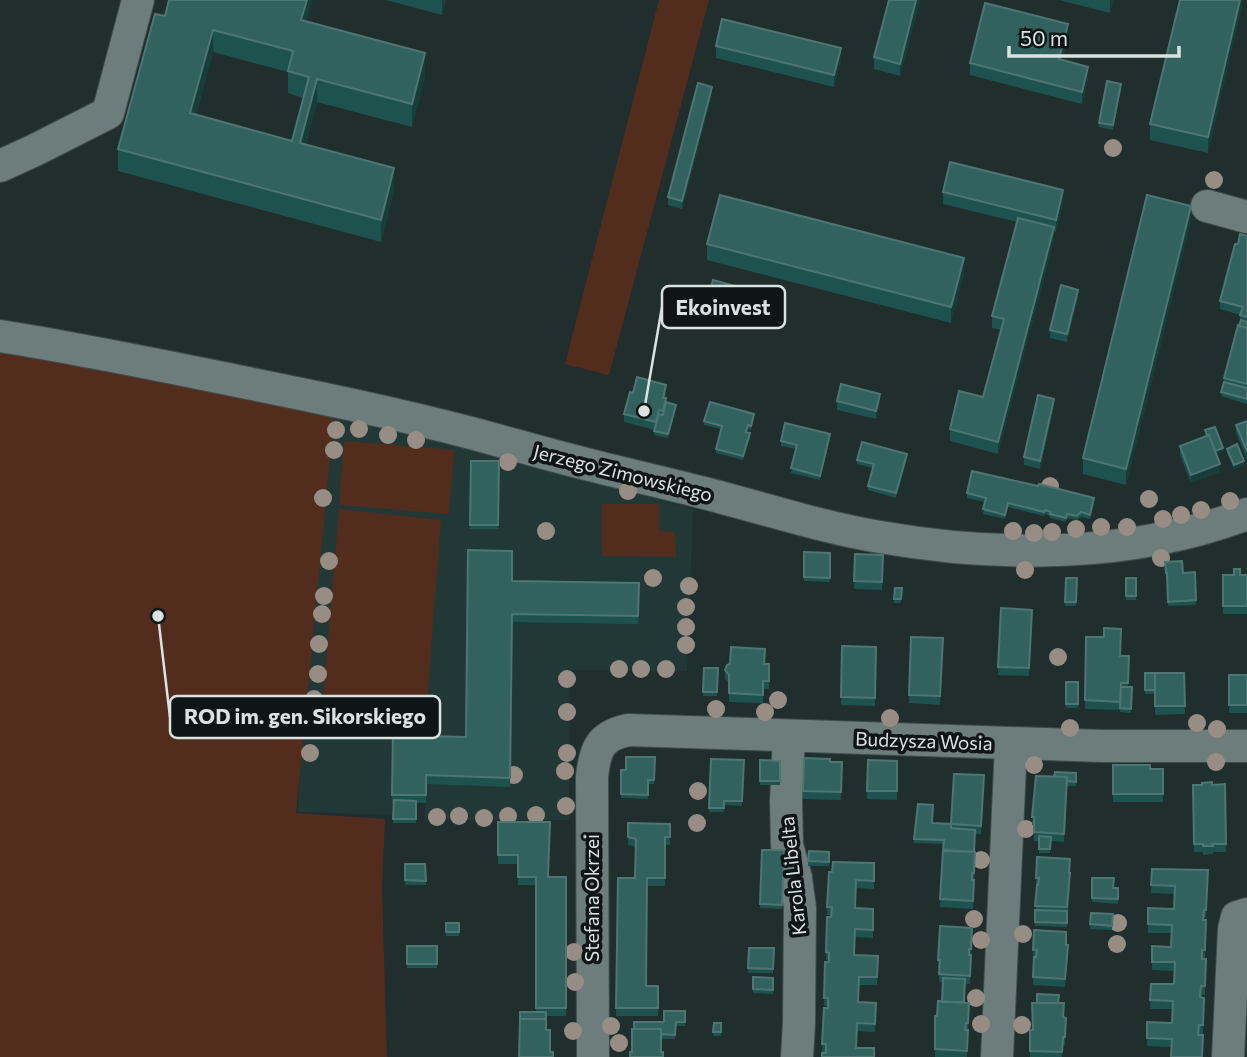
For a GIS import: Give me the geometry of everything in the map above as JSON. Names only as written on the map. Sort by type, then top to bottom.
[{"type":"street","points":[[0,166],[107,113],[138,0]]},
{"type":"street","points":[[1207,206],[1247,217]]},
{"type":"street","name":"Jerzego Zimowskiego","points":[[0,337],[132,359],[415,419],[880,537],[980,548],[1056,550],[1175,536],[1247,514]]},
{"type":"street","name":"Budzysza Wosia","points":[[603,740],[628,730],[1115,747],[1247,746]]},
{"type":"street","name":"Karola Libelta","points":[[789,736],[787,845],[796,878],[800,908],[797,1057]]},
{"type":"street","name":"Stefana Okrzei","points":[[593,1057],[592,777],[596,752],[603,740]]},
{"type":"street","points":[[997,1057],[1011,744]]},
{"type":"street","points":[[1228,1057],[1234,929],[1237,917],[1247,914]]},
{"type":"shaded area","points":[[659,0],[709,0],[609,375],[565,364]]},
{"type":"shaded area","points":[[0,353],[259,397],[334,418],[296,813],[385,819],[382,889],[387,1057],[0,1057]]},
{"type":"shaded area","points":[[334,418],[466,447],[693,509],[687,671],[570,670],[569,820],[425,820],[425,803],[394,803],[393,815],[297,812]]},
{"type":"shaded area","points":[[344,441],[454,450],[449,514],[339,505]]},
{"type":"shaded area","points":[[602,504],[659,504],[659,531],[675,532],[676,557],[602,556]]},
{"type":"shaded area","points":[[339,509],[441,520],[425,728],[321,721]]},
{"type":"building","points":[[169,0],[307,0],[301,20],[425,53],[412,104],[317,79],[300,143],[394,168],[381,220],[118,149],[155,14],[165,16]],"holes":[[[213,30],[293,51],[288,71],[309,77],[292,141],[190,113]]]},
{"type":"building","points":[[889,0],[916,0],[900,64],[874,57]]},
{"type":"building","points":[[1180,0],[1240,0],[1208,137],[1150,124]]},
{"type":"building","points":[[985,3],[1068,24],[1059,59],[1088,67],[1082,92],[970,63]]},
{"type":"building","points":[[722,19],[841,48],[834,75],[716,46]]},
{"type":"building","points":[[1107,81],[1121,84],[1113,125],[1099,123]]},
{"type":"building","points":[[698,83],[712,87],[682,201],[668,197]]},
{"type":"building","points":[[950,162],[1063,190],[1056,220],[943,192]]},
{"type":"building","points":[[720,195],[964,258],[951,307],[707,244]]},
{"type":"building","points":[[1147,195],[1191,206],[1126,469],[1083,458]]},
{"type":"building","points":[[1018,218],[1054,227],[998,442],[950,429],[959,391],[983,397],[1004,319],[992,316]]},
{"type":"building","points":[[1240,234],[1247,236],[1247,317],[1240,315],[1243,307],[1220,301]]},
{"type":"building","points":[[713,280],[778,298],[772,318],[707,300]]},
{"type":"building","points":[[1061,285],[1078,290],[1067,334],[1050,330]]},
{"type":"building","points":[[1241,320],[1247,322],[1247,328],[1239,326]]},
{"type":"building","points":[[1238,325],[1247,328],[1247,384],[1224,378]]},
{"type":"building","points":[[637,377],[666,385],[663,411],[659,410],[656,422],[624,414]]},
{"type":"building","points":[[1224,382],[1247,388],[1247,399],[1221,392]]},
{"type":"building","points":[[841,384],[880,394],[876,411],[837,401]]},
{"type":"building","points":[[1038,395],[1054,399],[1040,461],[1024,457]]},
{"type":"building","points":[[666,402],[676,405],[668,434],[654,431],[659,414],[663,415]]},
{"type":"building","points":[[710,402],[754,414],[751,426],[748,425],[746,432],[750,433],[743,456],[716,449],[722,426],[704,421]]},
{"type":"building","points":[[1247,421],[1247,451],[1236,425]]},
{"type":"building","points":[[785,423],[830,434],[820,476],[791,468],[797,445],[781,441]]},
{"type":"building","points":[[1215,427],[1223,448],[1215,451],[1205,430]]},
{"type":"building","points":[[1209,435],[1220,464],[1191,475],[1180,446]]},
{"type":"building","points":[[862,442],[907,454],[896,493],[868,486],[874,464],[857,460]]},
{"type":"building","points":[[1237,444],[1244,461],[1234,465],[1227,449]]},
{"type":"building","points":[[471,461],[499,461],[498,525],[470,525]]},
{"type":"building","points":[[972,471],[1094,498],[1090,515],[1081,512],[1077,516],[1067,514],[1066,518],[1045,510],[1044,512],[1008,503],[1005,515],[983,509],[986,498],[967,493]]},
{"type":"building","points":[[468,550],[512,551],[512,581],[639,583],[638,616],[512,614],[510,778],[426,775],[426,795],[392,795],[393,731],[427,731],[427,736],[466,737]]},
{"type":"building","points":[[804,552],[830,553],[830,578],[804,577]]},
{"type":"building","points":[[855,554],[883,555],[882,582],[854,581]]},
{"type":"building","points":[[1182,561],[1183,573],[1195,572],[1196,600],[1168,602],[1165,562]]},
{"type":"building","points":[[1234,569],[1240,569],[1240,575],[1247,575],[1247,606],[1223,606],[1223,575],[1234,575]]},
{"type":"building","points":[[1066,578],[1077,578],[1076,602],[1065,602]]},
{"type":"building","points":[[1126,578],[1136,578],[1136,596],[1126,596]]},
{"type":"building","points":[[895,588],[902,588],[901,599],[894,599]]},
{"type":"building","points":[[1001,608],[1032,610],[1029,668],[998,667]]},
{"type":"building","points":[[1104,628],[1121,629],[1120,656],[1129,656],[1128,683],[1121,683],[1120,702],[1085,700],[1086,637],[1104,637]]},
{"type":"building","points":[[911,637],[943,638],[940,696],[909,695]]},
{"type":"building","points":[[842,646],[876,647],[875,698],[841,697]]},
{"type":"building","points":[[731,647],[765,649],[764,664],[769,664],[769,681],[763,681],[763,695],[729,693],[729,675],[725,670],[730,664]]},
{"type":"building","points":[[704,668],[718,668],[717,692],[703,692]]},
{"type":"building","points":[[1145,673],[1155,673],[1155,690],[1145,690]]},
{"type":"building","points":[[1155,673],[1184,673],[1185,706],[1155,706]]},
{"type":"building","points":[[1229,675],[1247,675],[1247,705],[1229,705]]},
{"type":"building","points":[[1066,682],[1078,682],[1078,704],[1066,704]]},
{"type":"building","points":[[1121,687],[1132,687],[1131,709],[1120,708]]},
{"type":"building","points":[[626,757],[655,757],[654,780],[648,780],[648,795],[621,794],[621,770],[626,770]]},
{"type":"building","points":[[804,758],[842,762],[841,792],[803,791]]},
{"type":"building","points":[[711,759],[744,760],[742,801],[724,801],[724,808],[709,808]]},
{"type":"building","points":[[760,760],[780,761],[780,781],[760,781]]},
{"type":"building","points":[[868,760],[897,761],[897,791],[867,791]]},
{"type":"building","points":[[1113,765],[1150,765],[1150,769],[1163,769],[1163,794],[1113,794]]},
{"type":"building","points":[[1055,772],[1076,773],[1076,782],[1067,781],[1067,777],[1054,777]]},
{"type":"building","points":[[954,774],[984,775],[981,826],[951,824]]},
{"type":"building","points":[[1036,776],[1067,777],[1064,834],[1034,832],[1032,817]]},
{"type":"building","points":[[1212,782],[1212,785],[1225,784],[1226,844],[1203,846],[1194,844],[1193,785]]},
{"type":"building","points":[[394,800],[416,801],[416,819],[393,819]]},
{"type":"building","points":[[918,804],[933,805],[932,823],[975,830],[974,852],[943,851],[944,840],[914,839]]},
{"type":"building","points":[[498,822],[550,822],[548,877],[566,877],[566,1008],[536,1008],[536,877],[518,877],[518,855],[498,855]]},
{"type":"building","points":[[628,823],[670,824],[670,837],[665,837],[665,878],[647,878],[646,986],[658,986],[658,1008],[616,1008],[618,878],[635,878],[636,839],[628,837]]},
{"type":"building","points":[[1039,836],[1051,837],[1050,849],[1039,849]]},
{"type":"building","points":[[762,850],[784,850],[782,905],[760,904]]},
{"type":"building","points":[[943,850],[975,852],[972,873],[973,901],[940,899]]},
{"type":"building","points":[[809,851],[829,852],[829,862],[808,861]]},
{"type":"building","points":[[1037,857],[1070,859],[1067,907],[1035,906],[1039,878],[1036,878]]},
{"type":"building","points":[[833,862],[874,863],[874,881],[856,880],[855,908],[873,909],[873,930],[855,929],[854,955],[878,956],[877,977],[859,977],[858,1002],[876,1003],[875,1024],[857,1023],[856,1048],[874,1048],[874,1057],[822,1057],[822,1053],[826,1053],[826,1044],[822,1044],[824,1008],[828,1008],[828,998],[824,998],[825,962],[829,962],[829,953],[826,952],[827,917],[831,917],[832,907],[827,907],[829,872],[832,872]]},
{"type":"building","points":[[405,864],[425,864],[426,881],[405,880]]},
{"type":"building","points":[[1152,869],[1208,870],[1203,920],[1206,920],[1205,950],[1202,950],[1202,959],[1206,959],[1205,986],[1201,986],[1200,997],[1204,998],[1203,1025],[1199,1025],[1198,1035],[1203,1035],[1202,1057],[1171,1057],[1172,1039],[1147,1038],[1147,1022],[1172,1023],[1173,1001],[1150,1000],[1151,984],[1174,984],[1175,962],[1152,962],[1152,946],[1171,947],[1172,925],[1148,924],[1148,908],[1174,909],[1175,886],[1151,885]]},
{"type":"building","points":[[1092,878],[1114,878],[1113,888],[1118,888],[1118,899],[1092,898]]},
{"type":"building","points":[[1035,910],[1067,911],[1067,923],[1035,922]]},
{"type":"building","points":[[1091,913],[1113,914],[1112,926],[1090,924]]},
{"type":"building","points":[[446,923],[459,923],[459,932],[446,932]]},
{"type":"building","points":[[940,926],[972,928],[969,949],[970,976],[939,974]]},
{"type":"building","points":[[1034,930],[1066,932],[1068,945],[1065,979],[1033,977],[1037,950],[1033,950]]},
{"type":"building","points":[[407,946],[437,946],[437,964],[407,964]]},
{"type":"building","points":[[749,948],[774,948],[773,969],[748,968]]},
{"type":"building","points":[[753,977],[773,978],[773,990],[753,989]]},
{"type":"building","points":[[943,978],[965,979],[964,1002],[942,1002]]},
{"type":"building","points":[[1037,994],[1059,995],[1058,1003],[1037,1003]]},
{"type":"building","points":[[938,1001],[969,1003],[965,1030],[968,1030],[967,1051],[935,1049]]},
{"type":"building","points":[[1032,1003],[1064,1003],[1063,1017],[1066,1018],[1062,1052],[1030,1051],[1030,1030],[1033,1030]]},
{"type":"building","points":[[664,1011],[685,1011],[685,1022],[676,1022],[675,1035],[661,1034],[661,1029],[634,1029],[634,1022],[664,1022]]},
{"type":"building","points":[[520,1012],[546,1012],[546,1019],[520,1019]]},
{"type":"building","points":[[520,1019],[546,1019],[553,1057],[519,1057]]},
{"type":"building","points":[[714,1023],[721,1023],[721,1032],[713,1032]]},
{"type":"building","points":[[632,1029],[661,1029],[663,1057],[630,1057]]},
{"type":"place","name":"Ekoinvest","points":[[644,411]]},
{"type":"place","name":"ROD im. gen. Sikorskiego","points":[[158,616]]}]
